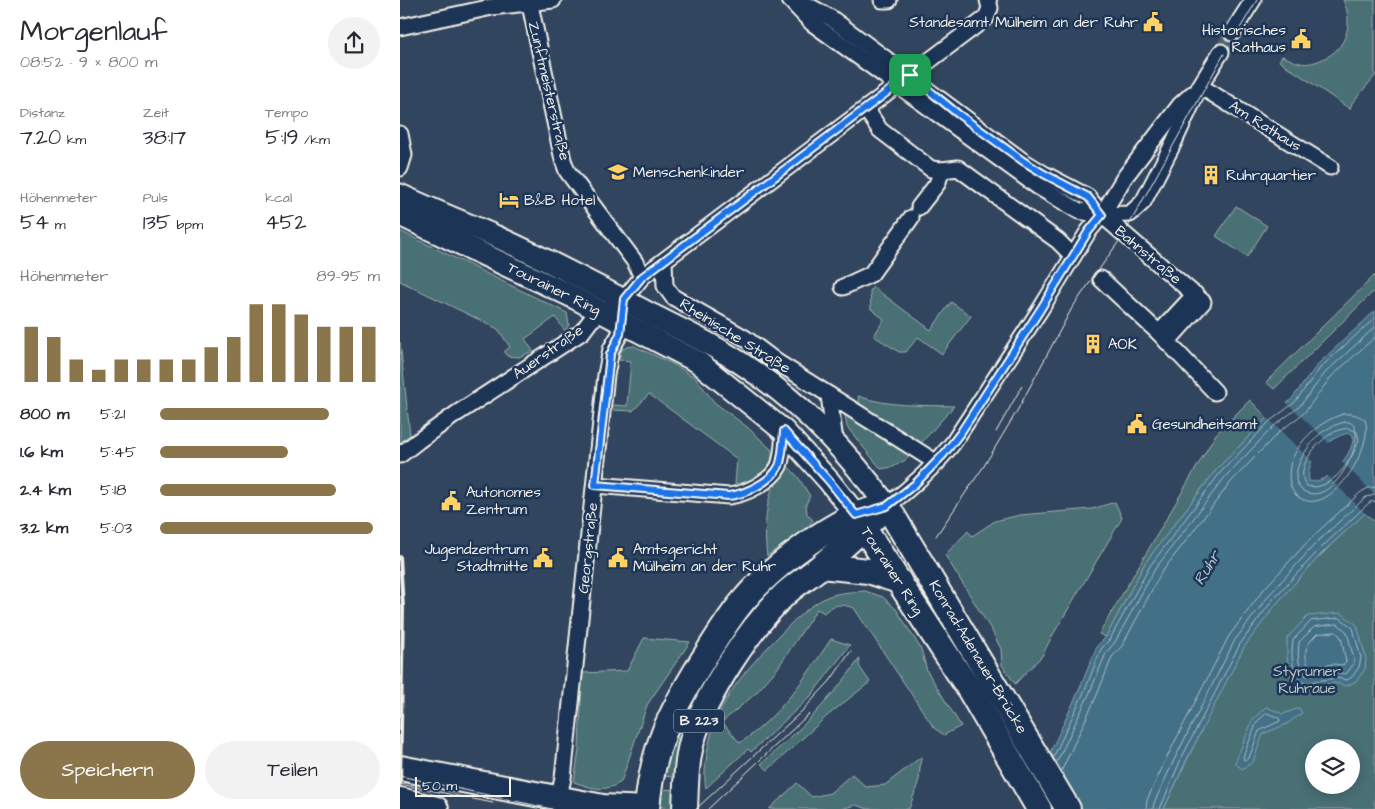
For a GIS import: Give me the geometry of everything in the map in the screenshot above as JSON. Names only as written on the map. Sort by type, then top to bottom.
[{"type":"main road","name":"Tourainer Ring","points":[[400,195],[430,210],[496,237],[624,299],[697,337],[752,370],[791,400],[835,442],[887,506]]},
{"type":"main road","name":"Tourainer Ring","points":[[400,215],[613,318],[698,362],[784,431],[824,474],[860,522],[899,581],[979,683]]},
{"type":"main road","name":"B 223","points":[[647,809],[649,782],[661,737],[681,695],[743,601],[788,558],[833,526],[860,522],[887,506]]},
{"type":"main road","name":"Konrad-Adenauer-Brücke","points":[[887,506],[979,683],[1039,809]]},
{"type":"main road","points":[[821,566],[860,522]]},
{"type":"main road","name":"B 223","points":[[685,809],[692,741],[701,716],[713,693],[744,643],[765,616],[785,594],[821,566]]},
{"type":"main road","points":[[821,566],[868,571],[899,581]]},
{"type":"main road","name":"Konrad-Adenauer-Brücke","points":[[979,683],[1068,809]]},
{"type":"main road","points":[[400,768],[557,804],[647,809]]},
{"type":"main road","points":[[400,800],[436,809]]},
{"type":"street","points":[[400,27],[492,7],[529,1],[553,0]]},
{"type":"street","name":"Bahnstraße","points":[[790,0],[812,23],[896,84],[1043,175],[1088,197],[1102,215],[1199,298],[1163,338]]},
{"type":"street","name":"Bahnstraße","points":[[798,0],[824,13],[910,75],[958,114],[1043,175]]},
{"type":"street","points":[[882,0],[890,0]]},
{"type":"street","name":"Auerstraße","points":[[400,455],[456,414],[582,332],[592,320],[613,318],[624,299],[642,277],[986,18],[990,8],[988,0]]},
{"type":"street","points":[[1232,33],[1252,0]]},
{"type":"street","name":"Zunftmeisterstraße","points":[[529,1],[563,160],[567,171],[635,262],[642,277]]},
{"type":"street","points":[[1102,215],[1130,214],[1143,202],[1200,86],[1221,52]]},
{"type":"street","points":[[887,506],[915,484],[937,462],[961,432],[1124,178],[1180,105],[1200,86]]},
{"type":"street","name":"Am Rathaus","points":[[1200,86],[1330,167]]},
{"type":"street","points":[[866,109],[880,130],[931,169],[958,168],[1058,242],[1073,256]]},
{"type":"street","points":[[400,134],[404,155],[400,168]]},
{"type":"street","points":[[843,287],[871,274],[936,184],[942,170]]},
{"type":"street","name":"Rheinische Straße","points":[[664,262],[665,286],[673,296],[746,338],[829,395],[937,462]]},
{"type":"street","points":[[1101,279],[1163,338],[1215,392]]},
{"type":"street","name":"Georgstraße","points":[[557,804],[563,778],[606,375],[611,349],[620,334],[613,318]]},
{"type":"street","points":[[829,395],[835,442]]},
{"type":"street","points":[[595,485],[729,496],[738,495],[761,483],[776,470],[781,460],[784,431]]},
{"type":"green space","points":[[1343,0],[1375,0],[1375,76],[1352,103],[1350,109],[1279,61],[1282,56],[1306,64],[1312,63],[1323,59],[1338,49],[1343,42],[1348,26],[1348,17]]},
{"type":"green space","points":[[1236,206],[1267,226],[1247,257],[1216,236]]},
{"type":"green space","points":[[400,231],[567,313],[569,325],[565,331],[555,317],[525,339],[533,351],[519,357],[507,356],[504,352],[510,347],[498,329],[400,281]]},
{"type":"green space","points":[[1375,275],[1375,290],[1274,389],[1266,382]]},
{"type":"green space","points":[[873,287],[931,330],[951,302],[971,316],[942,354],[918,337],[906,352],[899,352],[874,336],[884,319],[871,309],[870,291]]},
{"type":"green space","points":[[400,342],[410,435],[400,442]]},
{"type":"green space","points":[[634,346],[673,364],[696,378],[714,402],[747,427],[772,450],[772,457],[766,469],[749,481],[735,484],[737,459],[649,394],[633,411],[612,410],[614,405],[627,406],[631,361],[619,360],[621,351],[627,347]]},
{"type":"green space","points":[[858,396],[893,404],[954,406],[907,459],[893,467],[881,469],[847,427],[844,410],[860,405]]},
{"type":"green space","points":[[1250,400],[1267,418],[1216,470],[1145,563],[1106,637],[1099,634],[1216,434]]},
{"type":"green space","points":[[785,463],[798,477],[810,496],[806,504],[807,514],[813,520],[809,526],[767,556],[765,532],[767,508],[774,484]]},
{"type":"green space","points":[[1115,502],[1122,518],[1042,656],[1015,684],[1002,665],[1001,649],[992,631],[945,555],[968,531],[972,536],[995,521],[1020,515],[1092,509]]},
{"type":"green space","name":"Styrumer Ruhraue","points":[[1365,513],[1375,522],[1375,809],[1164,809],[1245,645],[1286,592]]},
{"type":"green space","points":[[865,591],[883,597],[896,609],[921,649],[927,671],[961,726],[944,735],[934,728],[854,608],[838,605],[831,607],[824,613],[817,609],[777,669],[755,694],[722,722],[740,743],[754,733],[779,709],[801,682],[831,639],[850,645],[810,697],[751,752],[748,749],[706,788],[706,761],[709,742],[722,708],[740,679],[788,626],[813,605],[836,594]]},
{"type":"green space","points":[[644,638],[690,642],[647,705],[621,782],[609,787],[592,788],[574,782],[579,750],[582,673],[627,671]]},
{"type":"green space","points":[[860,658],[859,666],[870,682],[827,716],[768,770],[761,764],[814,714]]},
{"type":"green space","points":[[675,734],[683,749],[680,778],[664,776]]},
{"type":"green space","points":[[921,757],[919,780],[909,809],[868,809],[856,805],[841,809],[769,809],[797,783],[812,797],[830,793],[852,774],[866,787],[885,785]]},
{"type":"green space","points":[[662,789],[679,790],[675,809],[662,807],[660,802]]},
{"type":"water","name":"Ruhr","points":[[1375,311],[1375,504],[1324,551],[1278,602],[1244,647],[1186,761],[1164,809],[1024,809],[1080,688],[1097,646],[1106,637],[1145,563],[1216,470],[1267,418],[1291,400],[1318,364]],"holes":[[[1348,433],[1353,435],[1350,450],[1339,466],[1324,478],[1309,481],[1311,464],[1319,450],[1333,439]]]},
{"type":"water","points":[[1341,613],[1357,625],[1366,658],[1365,669],[1356,681],[1347,686],[1335,683],[1303,688],[1291,678],[1287,657],[1287,638],[1308,616]]},
{"type":"water","points":[[1266,707],[1283,714],[1299,708],[1302,713],[1287,724],[1263,734],[1253,762],[1242,769],[1235,763],[1253,719]]},
{"type":"pier","points":[[1285,401],[1330,444],[1314,463],[1265,416]]},
{"type":"pier","points":[[1340,460],[1375,495],[1375,508],[1367,515],[1326,475]]},
{"type":"tunnel","points":[[1221,52],[1232,33]]},
{"type":"tram line","points":[[1236,35],[1257,0]]},
{"type":"tram line","points":[[936,536],[984,466],[1017,411],[1072,308],[1124,234],[1224,54]]},
{"type":"tram line","points":[[996,432],[1022,386]]},
{"type":"tram line","points":[[696,809],[802,711],[830,681],[851,651]]},
{"type":"tram line","points":[[708,809],[809,714]]},
{"type":"tram line","points":[[400,776],[552,809]]},
{"type":"tram line","points":[[400,784],[493,803]]},
{"type":"railway","points":[[400,557],[403,608],[400,784]]},
{"type":"place","name":"Standesamt Mülheim an der Ruhr","points":[[1153,22]]},
{"type":"place","name":"Historisches Rathaus","points":[[1301,39]]},
{"type":"place","name":"Menschenkinder","points":[[618,172]]},
{"type":"place","name":"Ruhrquartier","points":[[1211,175]]},
{"type":"place","name":"B&B Hotel","points":[[509,200]]},
{"type":"place","name":"AOK","points":[[1093,344]]},
{"type":"place","name":"Gesundheitsamt","points":[[1137,424]]},
{"type":"place","name":"Autonomes Zentrum","points":[[451,501]]},
{"type":"place","name":"Jugendzentrum Stadtmitte","points":[[543,558]]},
{"type":"place","name":"Amtsgericht Mülheim an der Ruhr","points":[[618,558]]},
{"type":"route","points":[[910,75],[958,114],[1023,161],[1088,197],[1102,215],[1088,232],[1065,271],[953,443],[915,484],[887,506],[856,515],[801,448],[784,431],[779,466],[761,483],[738,495],[729,496],[595,485],[606,375],[611,349],[620,334],[624,299],[642,277],[910,75]]}]
